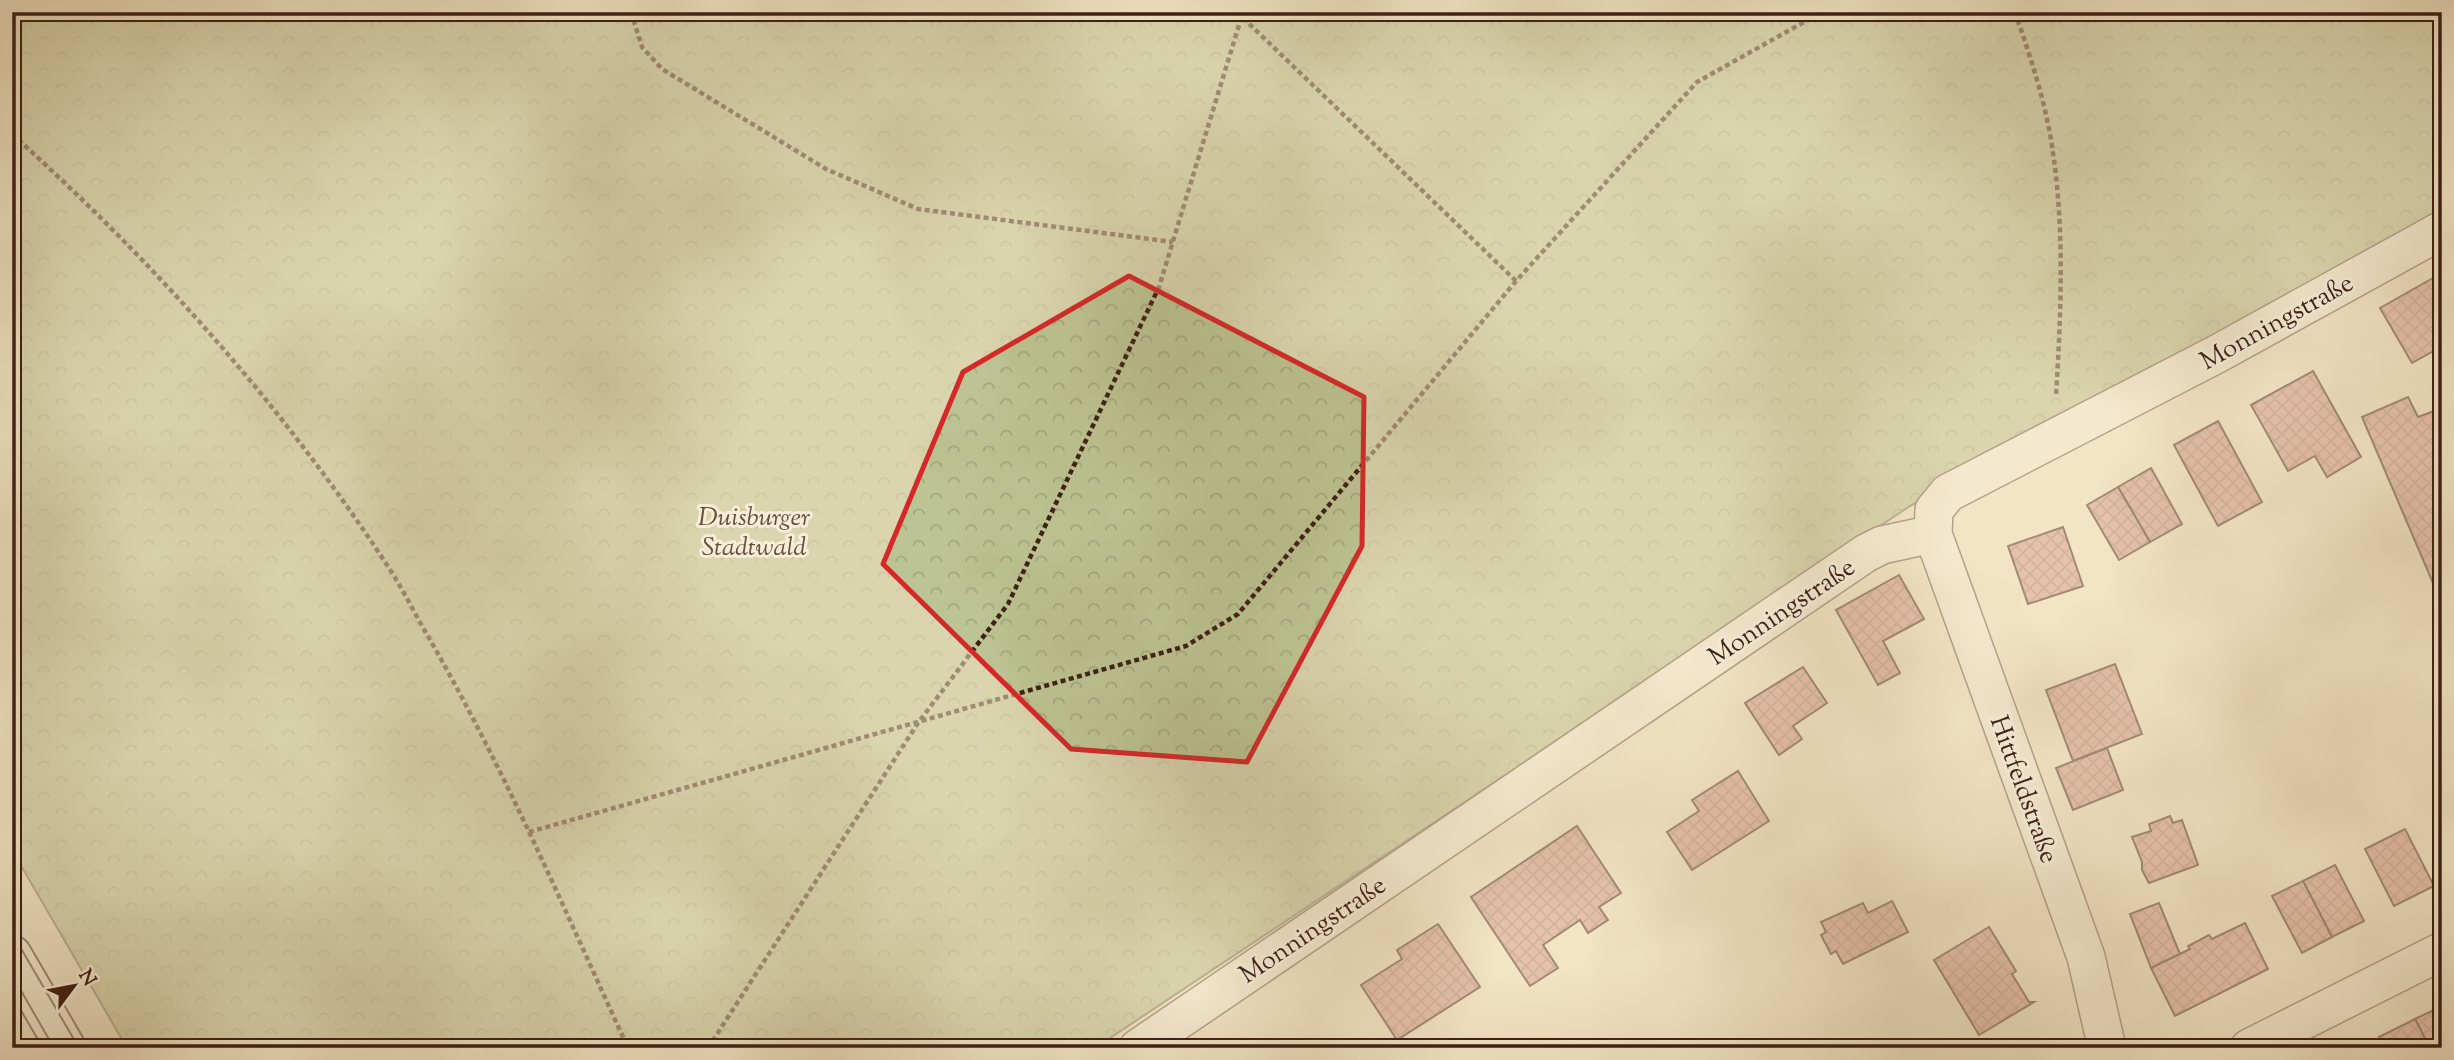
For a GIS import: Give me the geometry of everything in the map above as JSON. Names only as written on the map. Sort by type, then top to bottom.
[{"type":"main road","points":[[12,955],[66,1048]]},
{"type":"street","name":"Monningstraße","points":[[1138,1048],[1866,554],[1882,545],[1933,534],[1934,510],[1948,493],[2217,354],[2442,230]]},
{"type":"street","name":"Hittfeldstraße","points":[[1933,534],[2086,957],[2107,1048]]},
{"type":"street","points":[[2249,1048],[2442,951]]},
{"type":"path","points":[[631,12],[642,47],[662,69],[827,169],[918,209],[1173,242]]},
{"type":"path","points":[[529,832],[1186,646],[1238,614],[1516,281],[1698,82],[1822,12]]},
{"type":"path","points":[[2015,12],[2037,75],[2052,145],[2058,203],[2062,299],[2056,398],[2073,428]]},
{"type":"path","points":[[708,1048],[918,723],[1008,604],[1159,287],[1241,14],[1516,281]]},
{"type":"path","points":[[12,134],[60,177],[153,269],[239,366],[318,464],[390,570],[463,699],[529,832],[628,1048]]},
{"type":"highlighted area","points":[[1129,276],[1364,397],[1362,546],[1247,762],[1071,749],[883,564],[963,372]]},
{"type":"green space","name":"Duisburger Stadtwald","points":[[12,12],[2442,12],[2442,212],[1910,506],[1095,1048],[127,1048],[12,850]]},
{"type":"building","points":[[2433,278],[2442,293],[2442,355],[2439,348],[2412,363],[2380,308]]},
{"type":"building","points":[[2313,371],[2361,457],[2327,477],[2315,456],[2288,471],[2251,405]]},
{"type":"building","points":[[2408,397],[2418,417],[2442,408],[2442,604],[2362,417]]},
{"type":"building","points":[[2218,421],[2262,502],[2218,526],[2174,445]]},
{"type":"building","points":[[2151,468],[2182,524],[2150,542],[2118,487]]},
{"type":"building","points":[[2118,487],[2150,542],[2119,560],[2087,505]]},
{"type":"building","points":[[2063,527],[2083,586],[2028,604],[2008,546]]},
{"type":"building","points":[[1899,575],[1924,619],[1883,641],[1900,673],[1878,685],[1836,610]]},
{"type":"building","points":[[2115,664],[2142,734],[2073,761],[2046,690]]},
{"type":"building","points":[[1803,667],[1827,703],[1793,726],[1802,739],[1779,755],[1745,703]]},
{"type":"building","points":[[2107,748],[2123,790],[2073,810],[2056,768]]},
{"type":"building","points":[[1738,771],[1769,821],[1692,870],[1667,832],[1699,811],[1692,800]]},
{"type":"building","points":[[2170,816],[2173,823],[2182,820],[2198,865],[2149,883],[2132,837],[2151,831],[2149,824]]},
{"type":"building","points":[[1577,826],[1621,893],[1599,907],[1608,920],[1588,933],[1580,920],[1543,945],[1558,968],[1530,986],[1471,897]]},
{"type":"building","points":[[2405,829],[2434,886],[2394,906],[2365,849]]},
{"type":"building","points":[[2335,865],[2364,921],[2332,937],[2303,881]]},
{"type":"building","points":[[2303,881],[2332,937],[2302,953],[2272,896]]},
{"type":"building","points":[[1892,901],[1908,932],[1843,964],[1836,951],[1831,954],[1821,935],[1826,932],[1821,922],[1863,903],[1868,913]]},
{"type":"building","points":[[2159,903],[2180,954],[2151,968],[2130,914]]},
{"type":"building","points":[[2245,923],[2268,969],[2175,1016],[2151,968],[2190,949],[2188,946],[2209,935],[2212,939]]},
{"type":"building","points":[[1438,924],[1480,987],[1397,1040],[1361,985],[1402,959],[1397,950]]},
{"type":"building","points":[[1989,927],[2016,971],[2012,974],[2029,1002],[2034,1002],[1979,1035],[1934,960]]},
{"type":"building","points":[[2442,1006],[2442,1048],[2430,1048],[2415,1019]]},
{"type":"building","points":[[2415,1019],[2430,1048],[2385,1048],[2379,1037]]},
{"type":"building","points":[[2056,1039],[2057,1045],[2063,1043],[2064,1048],[2016,1048]]},
{"type":"tram line","points":[[12,933],[79,1048]]},
{"type":"tram line","points":[[12,975],[54,1048]]}]
